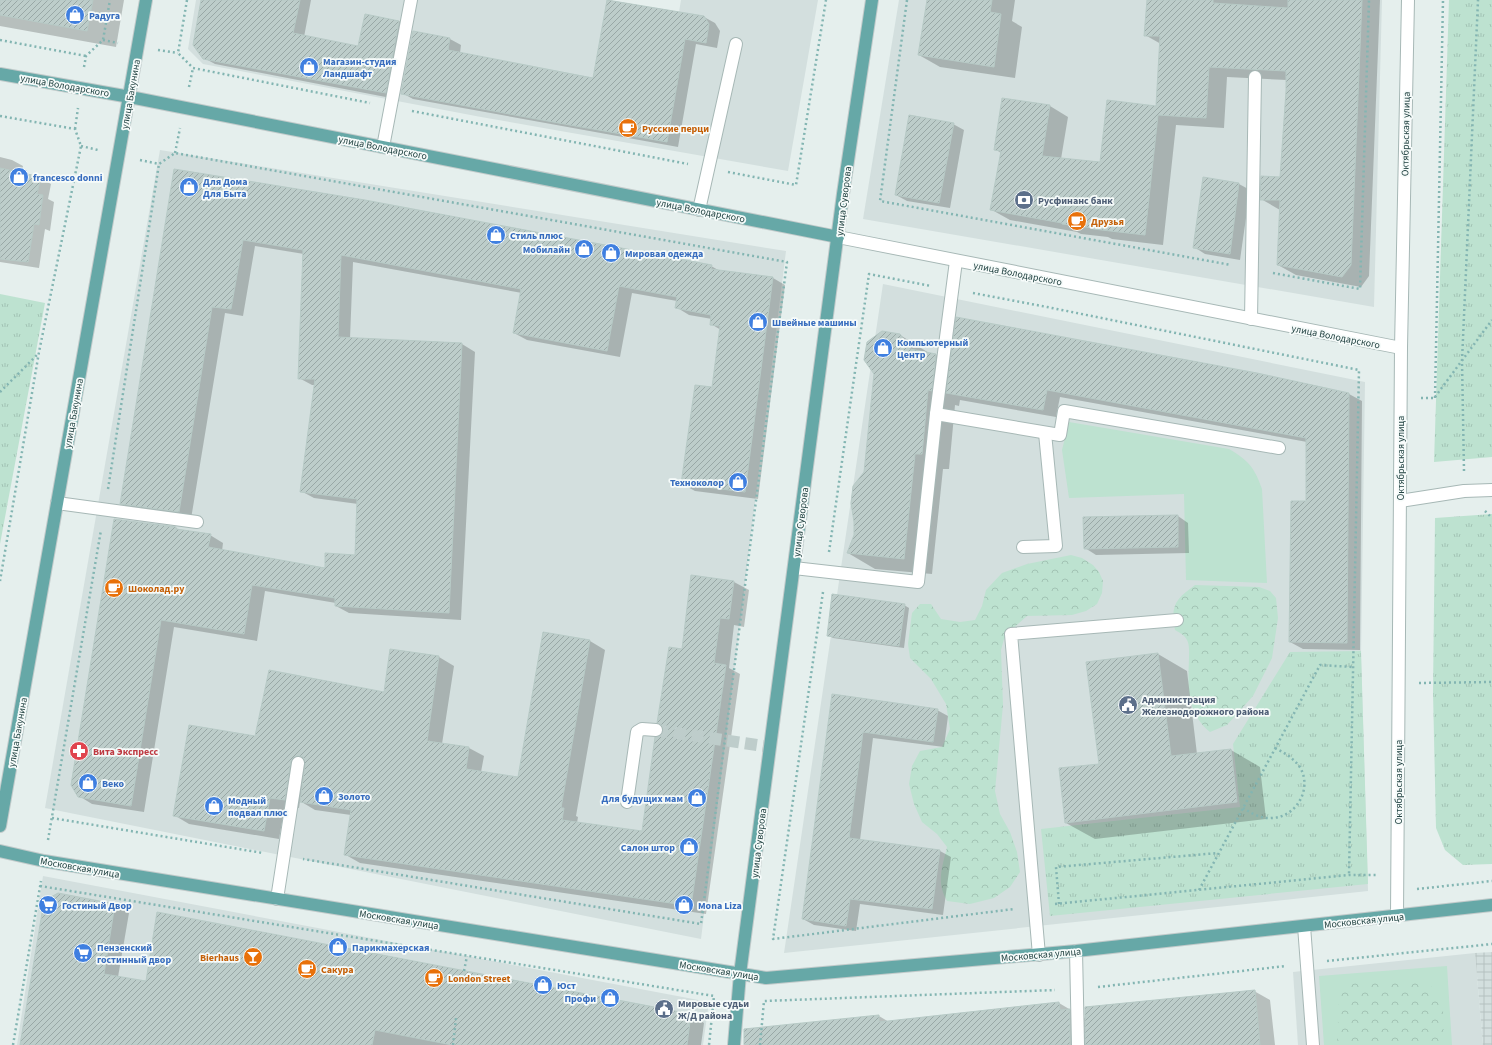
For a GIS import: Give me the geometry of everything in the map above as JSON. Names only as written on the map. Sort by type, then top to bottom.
[{"type":"main road","name":"улица Бакунина","points":[[0,826],[146,0]]},
{"type":"main road","name":"улица Суворова","points":[[734,1045],[740,974],[844,186],[872,0]]},
{"type":"main road","name":"улица Володарского","points":[[0,74],[130,96],[838,237]]},
{"type":"main road","name":"Московская улица","points":[[0,851],[44,861],[766,978],[1039,955],[1492,905]]},
{"type":"street","points":[[383,147],[411,0]]},
{"type":"street","name":"Октябрьская улица","points":[[1397,916],[1401,348],[1408,0]]},
{"type":"street","points":[[699,210],[736,44]]},
{"type":"street","points":[[1251,319],[1256,77]]},
{"type":"street","name":"улица Володарского","points":[[838,237],[1401,348]]},
{"type":"street","points":[[794,568],[918,582],[936,414],[956,260]]},
{"type":"street","points":[[936,414],[1060,436],[1064,411],[1279,448]]},
{"type":"street","points":[[1023,547],[1056,546],[1045,433]]},
{"type":"street","points":[[1400,501],[1464,491],[1492,490]]},
{"type":"street","points":[[57,503],[197,522]]},
{"type":"street","points":[[1039,955],[1011,634],[1177,620]]},
{"type":"street","points":[[627,802],[637,732],[642,729],[656,730]]},
{"type":"street","points":[[277,899],[298,763]]},
{"type":"street","points":[[1304,926],[1313,1045]]},
{"type":"street","points":[[1076,951],[1078,1045]]},
{"type":"path","points":[[0,40],[86,56],[103,40],[110,0]]},
{"type":"path","points":[[187,0],[178,53],[192,68],[796,185],[826,0]]},
{"type":"path","points":[[907,0],[880,201],[1360,289],[1369,0]]},
{"type":"path","points":[[1435,398],[1443,0]]},
{"type":"path","points":[[1464,491],[1462,361],[1478,0]]},
{"type":"path","points":[[0,116],[75,129],[81,146],[39,352],[0,581]]},
{"type":"path","points":[[13,1045],[104,510],[160,164],[175,153],[787,262],[701,924],[52,818]]},
{"type":"path","points":[[1349,875],[1358,370],[1055,308],[869,274],[773,938],[1058,904],[1349,875],[1383,875]]},
{"type":"path","points":[[1435,398],[1492,320]]},
{"type":"path","points":[[0,392],[39,352]]},
{"type":"path","points":[[1417,398],[1435,398]]},
{"type":"path","points":[[0,547],[5,548]]},
{"type":"path","points":[[1199,890],[1320,665],[1353,667]]},
{"type":"path","points":[[1416,683],[1492,682]]},
{"type":"path","points":[[1242,808],[1259,816],[1271,818],[1287,814],[1300,802],[1304,791],[1304,780],[1301,770],[1295,761],[1275,748]]},
{"type":"path","points":[[1058,904],[1056,867],[1219,853]]},
{"type":"path","points":[[40,886],[714,996],[709,1045]]},
{"type":"path","points":[[1349,959],[1492,944]]},
{"type":"path","points":[[464,971],[467,956]]},
{"type":"path","points":[[760,1045],[764,1001],[1077,989],[1307,963]]},
{"type":"path","points":[[453,1045],[456,1018]]},
{"type":"shaded area","points":[[196,0],[608,0],[679,12],[681,0],[818,0],[788,171],[481,117],[203,64],[188,49]]},
{"type":"shaded area","points":[[899,0],[1382,0],[1374,307],[863,219]]},
{"type":"shaded area","points":[[160,150],[786,251],[701,939],[45,808]]},
{"type":"shaded area","points":[[883,284],[1365,382],[1361,656],[1368,891],[784,953]]},
{"type":"shaded area","points":[[43,876],[709,1002],[703,1045],[17,1045]]},
{"type":"shaded area","points":[[1492,952],[1492,1045],[1483,1045],[1475,953]]},
{"type":"shaded area","points":[[1475,953],[1483,1045],[1298,1045],[1293,972]]},
{"type":"green space","points":[[1449,0],[1492,0],[1492,457],[1434,462]]},
{"type":"green space","points":[[0,294],[45,303],[0,544]]},
{"type":"green space","points":[[1069,422],[1229,449],[1246,461],[1257,475],[1262,489],[1267,583],[1186,580],[1184,494],[1069,498],[1062,450]]},
{"type":"green space","points":[[1492,514],[1492,864],[1463,865],[1445,850],[1436,828],[1433,692],[1435,518]]},
{"type":"green space","points":[[1071,555],[1082,558],[1093,565],[1099,572],[1103,581],[1102,593],[1097,604],[1086,611],[1072,615],[1027,616],[1010,631],[1004,639],[1001,650],[1003,705],[995,791],[1000,814],[1010,832],[1017,852],[1020,872],[1010,887],[994,898],[970,904],[947,901],[942,888],[941,875],[947,847],[937,834],[922,822],[914,804],[909,784],[912,766],[920,751],[942,747],[950,729],[946,704],[931,679],[910,658],[908,644],[912,613],[920,604],[931,604],[941,619],[960,622],[975,620],[982,606],[986,590],[1002,573],[1027,564]]},
{"type":"green space","points":[[1195,585],[1259,587],[1270,591],[1276,598],[1278,618],[1272,658],[1253,696],[1227,725],[1210,732],[1196,716],[1190,698],[1188,679],[1189,649],[1187,639],[1175,630],[1173,614],[1176,603],[1179,599]]},
{"type":"green space","points":[[1361,651],[1368,884],[1050,916],[1041,829],[1240,807],[1233,744],[1290,652]]},
{"type":"green space","points":[[1447,966],[1452,1045],[1324,1045],[1319,976]]},
{"type":"green space","points":[[1403,979],[1419,982],[1435,988],[1443,1009],[1444,1045],[1337,1045],[1339,997],[1348,985],[1363,981]]},
{"type":"building","points":[[0,0],[93,0],[87,31],[0,15]]},
{"type":"building","points":[[201,0],[300,0],[293,33],[358,46],[365,14],[399,21],[386,93],[203,59],[193,45]]},
{"type":"building","points":[[607,0],[704,16],[709,24],[706,43],[685,39],[667,142],[401,94],[413,31],[450,38],[448,50],[593,78]]},
{"type":"building","points":[[927,0],[992,0],[990,12],[1001,14],[994,67],[918,55]]},
{"type":"building","points":[[1147,0],[1213,0],[1213,3],[1288,8],[1288,0],[1362,0],[1351,265],[1342,277],[1277,265],[1280,200],[1260,200],[1261,176],[1280,177],[1286,71],[1209,67],[1206,118],[1158,115],[1145,235],[1062,224],[990,210],[1001,151],[994,150],[1002,98],[1050,105],[1042,156],[1100,162],[1107,100],[1156,106],[1160,36],[1144,36]]},
{"type":"building","points":[[909,115],[954,123],[939,203],[895,195]]},
{"type":"building","points":[[0,168],[41,177],[37,194],[43,195],[39,225],[34,224],[28,262],[0,259]]},
{"type":"building","points":[[174,169],[365,200],[712,265],[711,269],[773,277],[745,492],[681,484],[695,385],[712,387],[720,326],[710,325],[711,315],[675,308],[677,297],[619,286],[607,351],[513,333],[521,289],[341,255],[338,337],[462,343],[449,613],[335,606],[335,598],[252,585],[244,634],[161,620],[131,806],[78,797],[71,785],[114,519],[176,527],[176,529],[211,534],[208,547],[325,568],[325,553],[355,555],[357,499],[300,492],[315,379],[298,379],[303,250],[243,240],[231,309],[212,307],[179,512],[120,504]]},
{"type":"building","points":[[1203,177],[1239,183],[1230,254],[1193,248]]},
{"type":"building","points":[[956,317],[1257,373],[1349,393],[1347,643],[1289,642],[1291,501],[1306,501],[1306,438],[1047,390],[1043,410],[946,393]]},
{"type":"building","points":[[882,331],[900,334],[910,349],[936,354],[932,391],[928,390],[922,454],[915,454],[904,559],[847,553],[854,535],[854,522],[851,503],[853,486],[864,472],[874,374],[864,360],[867,342]]},
{"type":"building","points":[[1178,515],[1178,547],[1084,549],[1083,517]]},
{"type":"building","points":[[691,575],[734,581],[729,619],[720,618],[714,663],[726,665],[691,906],[344,855],[351,810],[300,802],[305,764],[303,757],[300,756],[295,756],[291,761],[285,800],[270,798],[264,831],[173,816],[189,725],[255,736],[269,670],[384,692],[390,649],[439,656],[427,741],[469,747],[466,769],[518,777],[543,632],[590,640],[561,808],[564,808],[562,820],[642,831],[655,737],[660,737],[663,731],[663,726],[657,723],[669,647],[682,649]]},
{"type":"building","points":[[832,594],[905,604],[899,646],[827,636]]},
{"type":"building","name":"Администрация Железнодорожного района","points":[[1158,653],[1171,756],[1231,749],[1237,802],[1065,823],[1059,768],[1099,764],[1086,662]]},
{"type":"building","points":[[832,694],[938,709],[933,742],[863,732],[849,838],[940,850],[932,909],[850,899],[846,926],[802,919]]},
{"type":"building","points":[[58,893],[115,904],[104,974],[146,981],[157,912],[691,1014],[687,1045],[452,1045],[375,1030],[372,1045],[20,1045],[44,901]]},
{"type":"building","points":[[1255,990],[1260,1045],[1085,1045],[1085,1007]]},
{"type":"building","points":[[1059,1002],[1060,1010],[1070,1009],[1070,1045],[744,1045],[744,1029],[879,1015],[879,1022]]},
{"type":"tunnel","points":[[656,730],[770,747]]},
{"type":"place","name":"Радуга","points":[[75,15]]},
{"type":"place","name":"Магазин-студия Ландшафт","points":[[309,67]]},
{"type":"place","name":"Русские перци","points":[[628,128]]},
{"type":"place","name":"francesco donni","points":[[19,177]]},
{"type":"place","name":"Для Дома Для Быта","points":[[189,187]]},
{"type":"place","name":"Русфинанс банк","points":[[1024,200]]},
{"type":"place","name":"Друзья","points":[[1077,221]]},
{"type":"place","name":"Стиль плюс","points":[[496,235]]},
{"type":"place","name":"Мобилайн","points":[[584,249]]},
{"type":"place","name":"Мировая одежда","points":[[611,253]]},
{"type":"place","name":"Швейные машины","points":[[758,322]]},
{"type":"place","name":"Компьютерный Центр","points":[[883,348]]},
{"type":"place","name":"Техноколор","points":[[738,482]]},
{"type":"place","name":"Шоколад.ру","points":[[114,588]]},
{"type":"place","name":"Администрация Железнодорожного района","points":[[1128,705]]},
{"type":"place","name":"Вита Экспресс","points":[[79,751]]},
{"type":"place","name":"Веко","points":[[88,783]]},
{"type":"place","name":"Золото","points":[[324,796]]},
{"type":"place","name":"Для будущих мам","points":[[697,798]]},
{"type":"place","name":"Модный подвал плюс","points":[[214,806]]},
{"type":"place","name":"Салон штор","points":[[689,847]]},
{"type":"place","name":"Гостиный Двор","points":[[48,905]]},
{"type":"place","name":"Mona Liza","points":[[684,905]]},
{"type":"place","name":"Парикмахерская","points":[[338,947]]},
{"type":"place","name":"Пензенский гостинный двор","points":[[83,953]]},
{"type":"place","name":"Bierhaus","points":[[253,957]]},
{"type":"place","name":"Сакура","points":[[307,969]]},
{"type":"place","name":"London Street","points":[[434,978]]},
{"type":"place","name":"Юст","points":[[543,985]]},
{"type":"place","name":"Профи","points":[[610,998]]},
{"type":"place","name":"Мировые судьи Ж/Д района","points":[[664,1009]]}]
